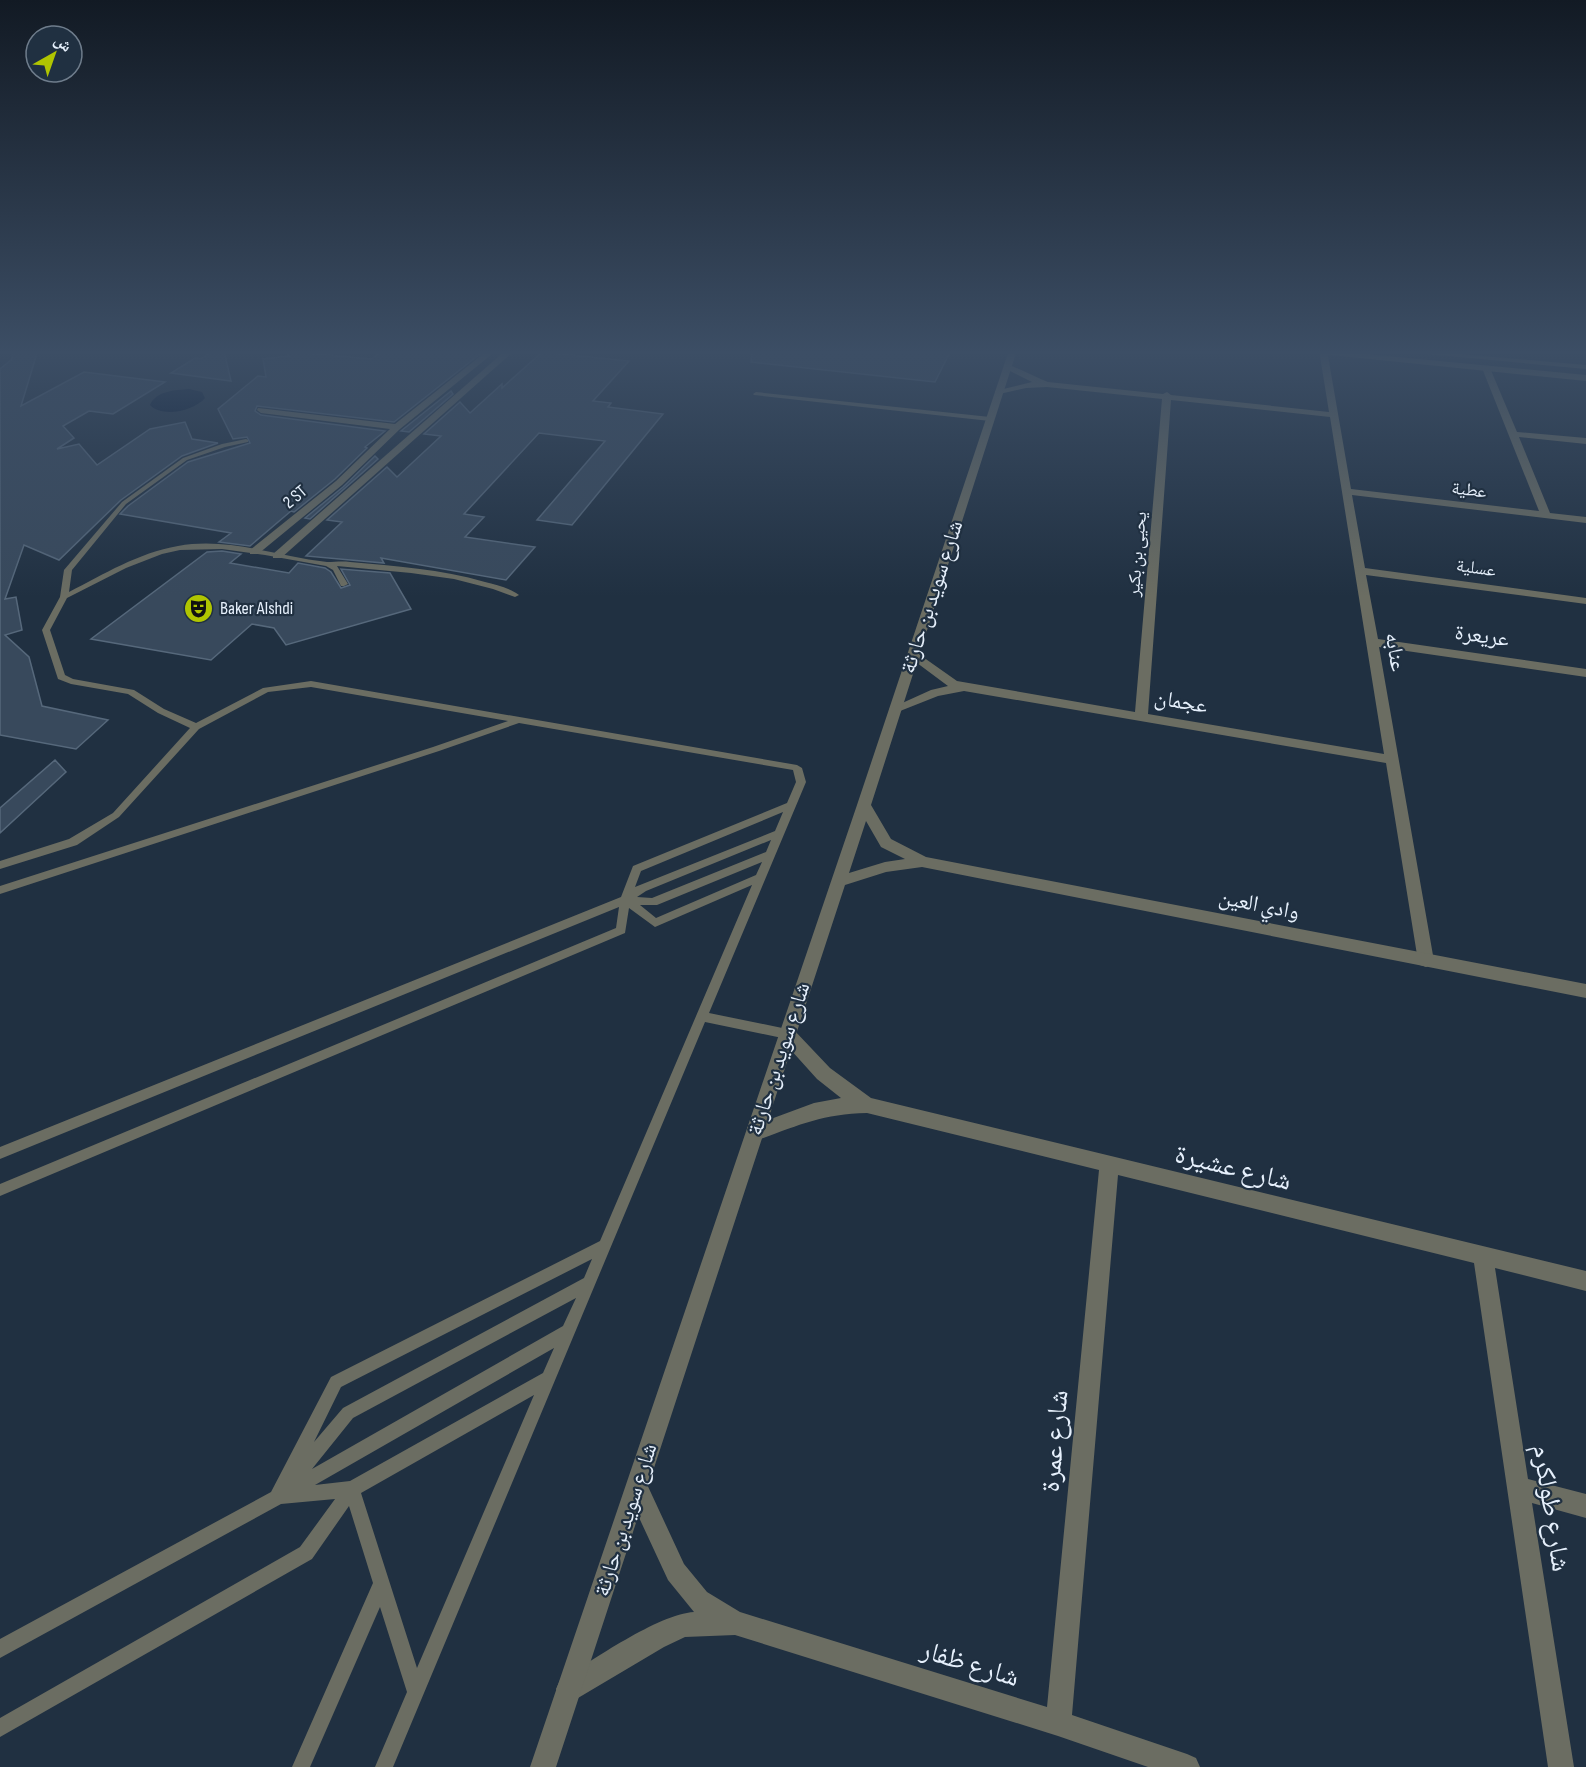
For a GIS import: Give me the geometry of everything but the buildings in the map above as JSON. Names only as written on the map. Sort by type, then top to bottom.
[{"type":"street","name":"2 ST","points":[[254,552],[334,487],[392,432]]},
{"type":"street","name":"2 ST","points":[[277,556],[417,432]]},
{"type":"street","name":"شارع سويد بن حارثة","points":[[543,1767],[864,806],[986,432]]},
{"type":"street","name":"يحيى بن بكير","points":[[1141,716],[1164,432]]},
{"type":"street","name":"عنابه","points":[[1338,432],[1390,759],[1426,961]]},
{"type":"street","points":[[1546,515],[1513,434],[1586,441]]},
{"type":"street","points":[[383,441],[404,443]]},
{"type":"street","points":[[334,487],[352,489]]},
{"type":"street","name":"عطية","points":[[1348,492],[1586,520]]},
{"type":"street","name":"عسلية","points":[[1361,571],[1586,601]]},
{"type":"street","name":"عريعرة","points":[[1372,642],[1586,673]]},
{"type":"street","name":"عجمان","points":[[913,654],[953,684],[964,687],[1390,759]]},
{"type":"street","name":"عجمان","points":[[896,709],[935,693],[964,687]]},
{"type":"street","name":"وادي العين","points":[[864,806],[886,843],[924,862]]},
{"type":"street","name":"وادي العين","points":[[837,882],[903,863],[924,862],[1586,991]]},
{"type":"street","name":"شارع عشيرة","points":[[787,1034],[821,1074],[845,1093],[867,1105],[1586,1281]]},
{"type":"street","name":"شارع عشيرة","points":[[755,1133],[814,1111],[836,1106],[867,1105]]},
{"type":"street","name":"شارع عمرة","points":[[1058,1723],[1109,1166]]},
{"type":"street","name":"شارع طولكرم","points":[[1483,1257],[1561,1767]]},
{"type":"street","name":"شارع ظفار","points":[[637,1488],[676,1572],[698,1601],[735,1623],[1058,1723],[1187,1767]]},
{"type":"street","points":[[1519,1488],[1586,1506]]},
{"type":"street","name":"شارع ظفار","points":[[569,1689],[655,1638],[685,1624],[735,1623]]},
{"type":"lane","points":[[196,727],[161,711],[131,692],[71,681],[61,677],[45,630],[64,597],[68,570],[124,503],[185,459],[224,445],[246,441]]},
{"type":"lane","points":[[64,597],[147,556],[205,546],[328,564],[346,564],[461,579],[484,583],[515,595]]},
{"type":"lane","points":[[328,564],[336,569],[344,584]]},
{"type":"lane","points":[[0,865],[73,842],[116,815],[196,727],[266,690],[311,684],[797,768],[801,782],[384,1767]]},
{"type":"lane","points":[[0,890],[519,720]]},
{"type":"lane","points":[[0,1190],[621,930],[625,900],[637,869],[791,805]]},
{"type":"lane","points":[[0,1153],[625,900],[642,888],[779,833]]},
{"type":"lane","points":[[625,900],[653,902],[769,855]]},
{"type":"lane","points":[[625,900],[655,923],[759,878]]},
{"type":"lane","points":[[701,1016],[787,1034]]},
{"type":"lane","points":[[277,1498],[336,1382],[604,1246]]},
{"type":"lane","points":[[277,1498],[348,1413],[590,1282]]},
{"type":"lane","points":[[0,1649],[277,1498],[569,1331]]},
{"type":"lane","points":[[277,1498],[352,1489],[549,1378]]},
{"type":"lane","points":[[352,1489],[415,1690]]},
{"type":"lane","points":[[0,1728],[306,1553],[352,1489]]},
{"type":"lane","points":[[301,1767],[382,1583]]},
{"type":"place","name":"Baker Alshdi","points":[[199,608]]}]
